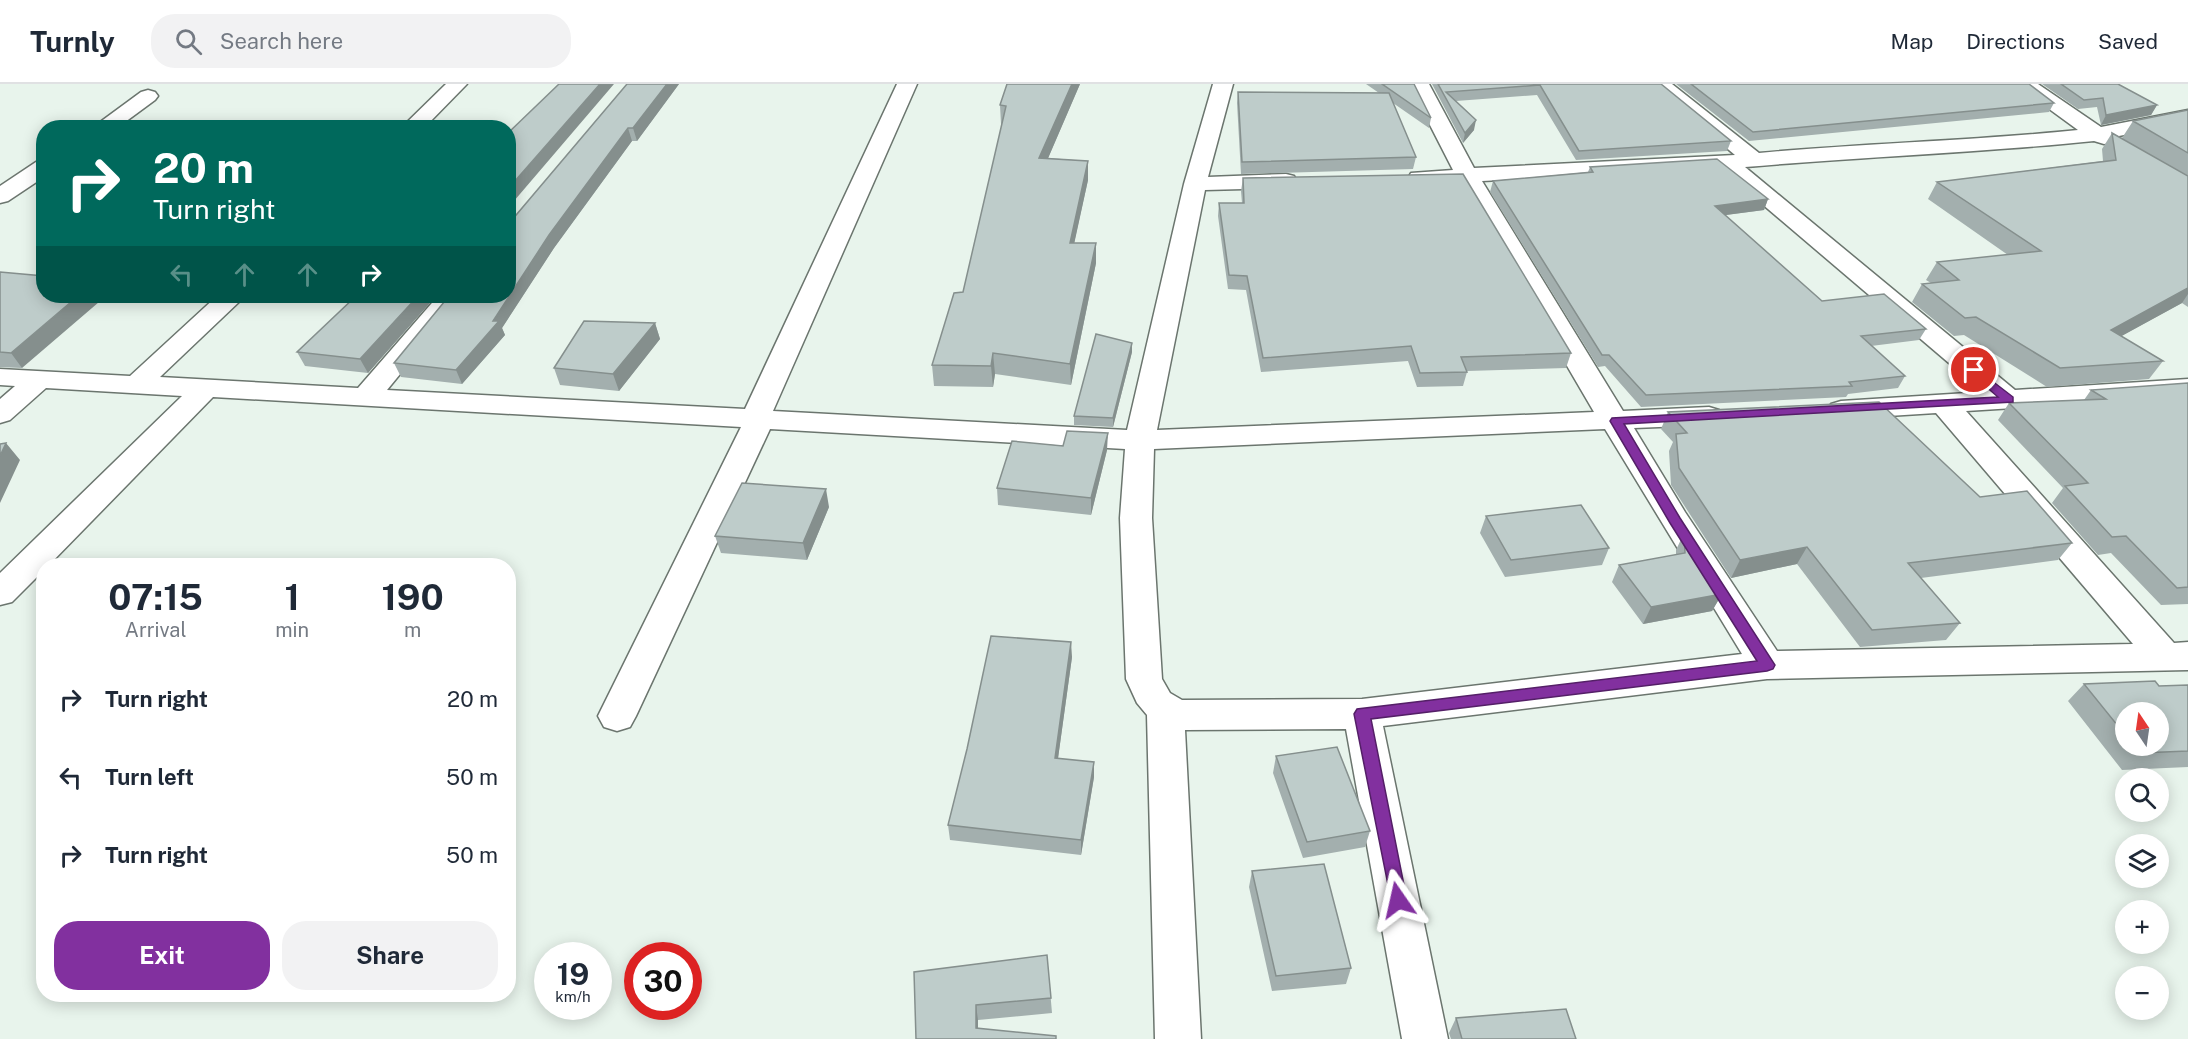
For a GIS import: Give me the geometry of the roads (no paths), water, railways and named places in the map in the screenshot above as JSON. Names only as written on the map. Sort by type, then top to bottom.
[{"type":"street","points":[[419,120],[457,84]]},
{"type":"street","points":[[617,716],[757,420],[907,84]]},
{"type":"street","points":[[1223,84],[1195,184],[1140,440],[1136,518],[1144,679],[1150,697],[1166,711],[1182,715],[1362,714],[1767,665],[2176,655]]},
{"type":"street","points":[[1419,84],[1467,176],[1674,520],[1767,665]]},
{"type":"street","points":[[1660,84],[1754,159]]},
{"type":"street","points":[[2025,84],[2096,134],[2127,152]]},
{"type":"street","points":[[114,120],[148,96]]},
{"type":"street","points":[[1396,178],[1726,162],[1852,151],[2013,143],[2096,134],[2188,116]]},
{"type":"street","points":[[1726,162],[2009,400]]},
{"type":"street","points":[[0,196],[36,172]]},
{"type":"street","points":[[1195,184],[1301,181]]},
{"type":"street","points":[[137,384],[224,303]]},
{"type":"street","points":[[367,396],[445,303]]},
{"type":"street","points":[[0,377],[1140,440],[1734,415]]},
{"type":"street","points":[[0,414],[40,379]]},
{"type":"street","points":[[0,593],[206,388]]},
{"type":"street","points":[[1816,411],[2175,390],[2188,409]]},
{"type":"street","points":[[1945,405],[2176,655]]},
{"type":"street","points":[[1166,711],[1178,1039]]},
{"type":"street","points":[[1362,714],[1425,1039]]}]
